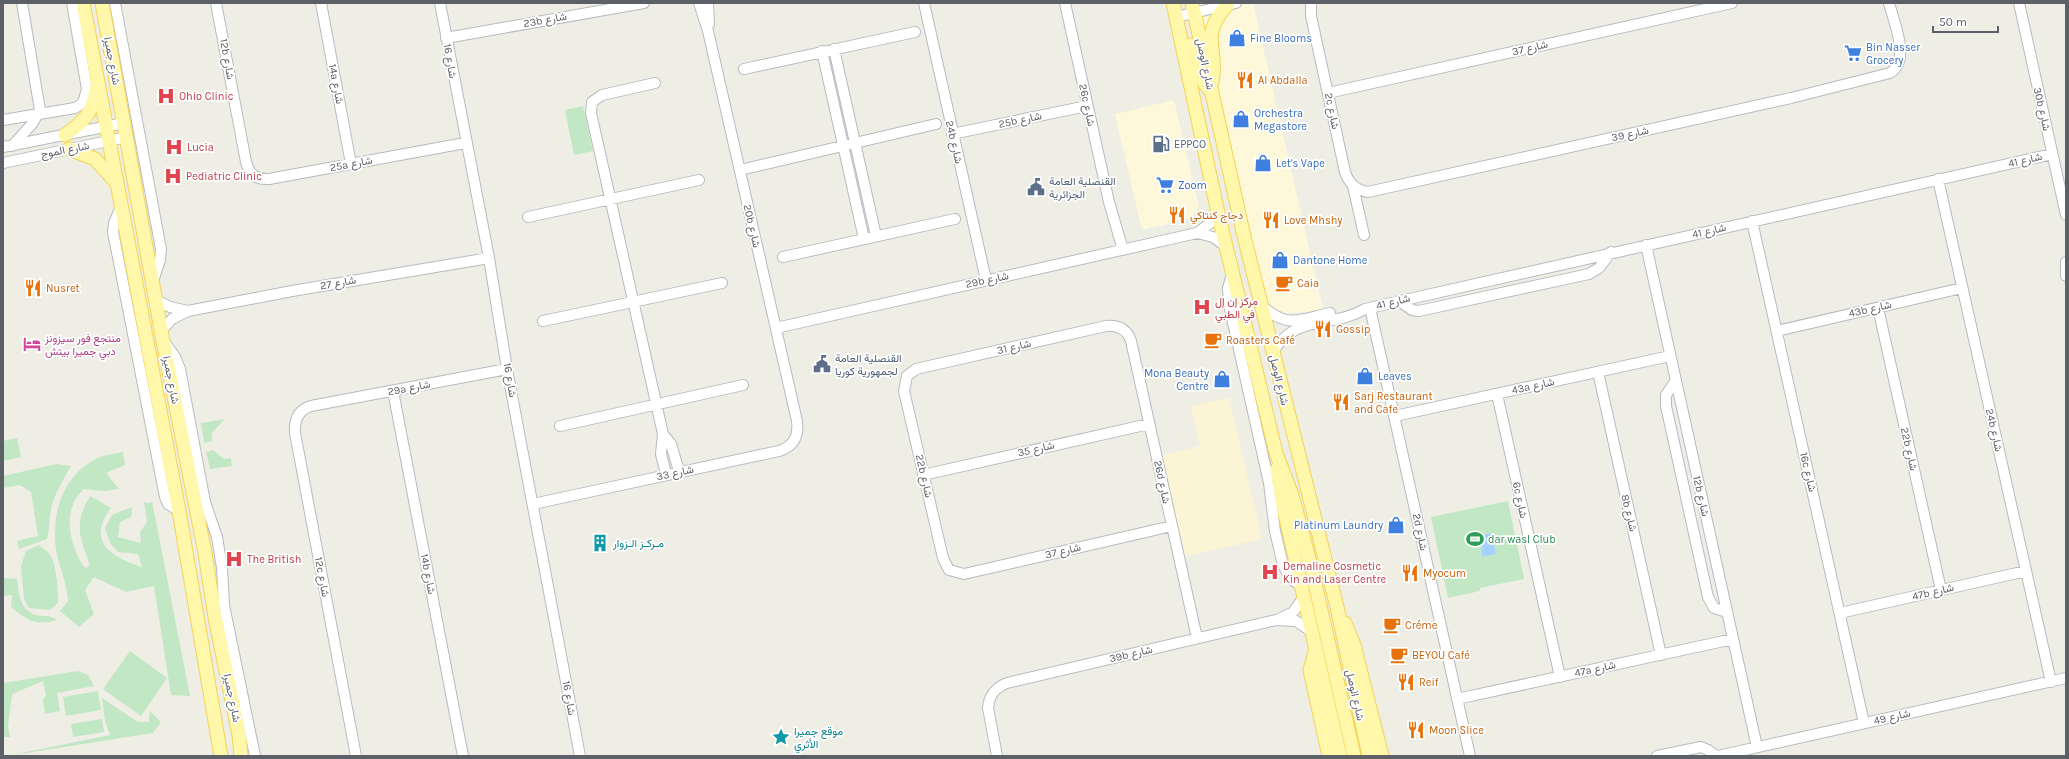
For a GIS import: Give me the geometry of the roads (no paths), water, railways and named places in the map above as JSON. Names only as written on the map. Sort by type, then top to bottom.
[{"type":"main road","name":"شارع جميرا","points":[[83,3],[99,78],[116,182],[179,511],[220,756]]},
{"type":"main road","name":"شارع جميرا","points":[[102,3],[162,336],[205,553],[215,617],[239,735],[241,756]]},
{"type":"main road","name":"شارع الوصل","points":[[1175,3],[1177,22],[1218,213],[1276,453],[1281,496],[1340,756]]},
{"type":"main road","points":[[1210,90],[1214,65],[1210,43],[1211,31],[1216,20],[1232,4]]},
{"type":"main road","name":"شارع الوصل","points":[[1193,8],[1210,90],[1272,353],[1336,607],[1369,756]]},
{"type":"main road","points":[[1177,22],[1185,24],[1197,74],[1210,90]]},
{"type":"main road","points":[[65,135],[87,116],[95,99],[99,78]]},
{"type":"main road","points":[[69,149],[95,160],[116,182]]},
{"type":"main road","name":"شارع الوصل","points":[[1276,453],[1292,495],[1354,756]]},
{"type":"main road","points":[[1336,607],[1354,645],[1382,756]]},
{"type":"main road","points":[[1316,650],[1310,665],[1310,676],[1329,756]]},
{"type":"main road","points":[[239,735],[247,756]]},
{"type":"street","points":[[8,146],[30,127],[38,113],[40,105],[22,3]]},
{"type":"street","points":[[3,120],[75,108],[80,106],[86,99],[87,89],[72,3]]},
{"type":"street","points":[[115,3],[161,249],[160,260],[153,281]]},
{"type":"street","name":"12b شارع","points":[[216,3],[246,162]]},
{"type":"street","name":"14a شارع","points":[[321,3],[351,164]]},
{"type":"street","name":"شارع 16","points":[[440,3],[465,143],[489,258],[508,369],[580,756]]},
{"type":"street","name":"23b شارع","points":[[446,38],[644,3]]},
{"type":"street","name":"20b شارع","points":[[699,3],[708,30],[797,421]]},
{"type":"street","name":"20b شارع","points":[[708,3],[708,30]]},
{"type":"street","name":"24b شارع","points":[[924,3],[952,134],[986,280]]},
{"type":"street","name":"26c شارع","points":[[1065,3],[1119,251]]},
{"type":"street","name":"2c شارع","points":[[1303,3],[1311,16]]},
{"type":"street","name":"2c شارع","points":[[1311,3],[1311,16],[1345,172],[1353,186],[1364,234]]},
{"type":"street","name":"شارع 37","points":[[1328,93],[1732,3]]},
{"type":"street","name":"شارع 39","points":[[1353,186],[1368,192],[1791,98],[1890,73],[1898,66],[1901,56],[1889,3]]},
{"type":"street","name":"30b شارع","points":[[2019,3],[2066,215]]},
{"type":"street","points":[[1177,22],[1193,8],[1232,4]]},
{"type":"street","points":[[744,69],[915,32]]},
{"type":"street","points":[[834,49],[876,236]]},
{"type":"street","points":[[822,51],[864,239]]},
{"type":"street","points":[[654,84],[602,95],[592,102],[590,113],[611,198],[663,434],[661,454],[666,474]]},
{"type":"street","name":"25b شارع","points":[[952,134],[1087,106]]},
{"type":"street","name":"شارع الموج","points":[[8,146],[124,123]]},
{"type":"street","points":[[740,170],[936,124]]},
{"type":"street","name":"شارع الموج","points":[[3,163],[126,137]]},
{"type":"street","name":"25a شارع","points":[[246,162],[251,174],[262,180],[465,143]]},
{"type":"street","name":"شارع 41","points":[[1261,305],[1276,318],[1286,322],[1349,309],[1368,308],[1611,252],[2052,154]]},
{"type":"street","name":"24b شارع","points":[[1938,179],[2051,682]]},
{"type":"street","points":[[528,217],[699,180]]},
{"type":"street","name":"29b شارع","points":[[776,328],[1197,233],[1209,224],[1218,213]]},
{"type":"street","points":[[783,257],[955,219]]},
{"type":"street","name":"16c شارع","points":[[1752,221],[1864,723]]},
{"type":"street","points":[[1197,233],[1213,238],[1227,247]]},
{"type":"street","name":"12b شارع","points":[[1646,245],[1757,747]]},
{"type":"street","points":[[1399,301],[1412,310],[1419,311],[1589,274],[1599,268],[1611,252]]},
{"type":"street","name":"شارع 27","points":[[162,336],[172,319],[188,311],[292,291],[489,258]]},
{"type":"street","points":[[2066,262],[2066,276]]},
{"type":"street","name":"شارع الوصل","points":[[1232,272],[1228,288],[1229,305],[1271,492],[1275,531],[1285,570],[1302,592]]},
{"type":"street","points":[[543,321],[722,283]]},
{"type":"street","name":"43b شارع","points":[[1777,331],[1962,288]]},
{"type":"street","name":"شارع 27","points":[[156,300],[170,307],[188,311]]},
{"type":"street","name":"شارع 41","points":[[1272,353],[1279,342],[1294,329],[1355,314],[1368,308]]},
{"type":"street","name":"2d شارع","points":[[1368,308],[1395,416],[1470,756]]},
{"type":"street","name":"22b شارع","points":[[1878,308],[1941,590]]},
{"type":"street","name":"شارع 31","points":[[907,376],[916,369],[1075,333],[1112,326],[1123,329]]},
{"type":"street","name":"26d شارع","points":[[1123,329],[1131,341],[1197,638]]},
{"type":"street","points":[[162,336],[175,357],[180,369],[205,502],[217,537],[222,568],[224,605],[255,756]]},
{"type":"street","name":"43a شارع","points":[[1395,416],[1670,356]]},
{"type":"street","name":"29a شارع","points":[[311,406],[508,369]]},
{"type":"street","name":"8b شارع","points":[[1598,372],[1661,655]]},
{"type":"street","name":"22b شارع","points":[[907,376],[904,391],[923,475],[944,562],[954,572]]},
{"type":"street","points":[[1676,380],[1666,395],[1666,406],[1708,597],[1714,608],[1728,612]]},
{"type":"street","points":[[560,426],[743,385]]},
{"type":"street","name":"14b شارع","points":[[393,391],[463,756]]},
{"type":"street","name":"6c شارع","points":[[1497,394],[1560,677]]},
{"type":"street","name":"12c شارع","points":[[311,406],[303,409],[296,419],[295,433],[356,756]]},
{"type":"street","name":"شارع 33","points":[[533,504],[787,448],[797,436],[797,421]]},
{"type":"street","name":"شارع 35","points":[[923,475],[1149,424]]},
{"type":"street","points":[[663,434],[671,444],[679,471]]},
{"type":"street","name":"شارع 37","points":[[954,572],[964,574],[1172,526]]},
{"type":"street","name":"47b شارع","points":[[1840,613],[2026,571]]},
{"type":"street","name":"39b شارع","points":[[997,756],[988,708],[991,695],[1001,686],[1007,683],[1276,620],[1293,612],[1302,592]]},
{"type":"street","name":"39b شارع","points":[[1276,620],[1296,621],[1311,631]]},
{"type":"street","name":"47a شارع","points":[[1458,699],[1733,639]]},
{"type":"street","name":"شارع 49","points":[[1717,756],[2066,678]]},
{"type":"street","points":[[1657,756],[1701,747],[1717,756]]},
{"type":"water","points":[[1492,533],[1496,554],[1482,557],[1482,546],[1479,544],[1478,536]]},
{"type":"place","name":"Fine Blooms","points":[[1237,38]]},
{"type":"place","name":"Bin Nasser Grocery","points":[[1853,53]]},
{"type":"place","name":"Al Abdalla","points":[[1245,80]]},
{"type":"place","name":"Ohio Clinic","points":[[166,96]]},
{"type":"place","name":"Orchestra Megastore","points":[[1241,119]]},
{"type":"place","name":"EPPCO","points":[[1161,144]]},
{"type":"place","name":"Lucia","points":[[174,147]]},
{"type":"place","name":"Let's Vape","points":[[1263,163]]},
{"type":"place","name":"Pediatric Clinic","points":[[173,176]]},
{"type":"place","name":"Zoom","points":[[1165,185]]},
{"type":"place","name":"القنصلية العامة الجزائرية","points":[[1036,187]]},
{"type":"place","name":"دجاج كنتاكي","points":[[1177,215]]},
{"type":"place","name":"Love Mhshy","points":[[1271,220]]},
{"type":"place","name":"Dantone Home","points":[[1280,260]]},
{"type":"place","name":"Caia","points":[[1284,283]]},
{"type":"place","name":"Nusret","points":[[33,288]]},
{"type":"place","name":"مركز إن إل في الطبي","points":[[1202,307]]},
{"type":"place","name":"Gossip","points":[[1323,329]]},
{"type":"place","name":"Roasters Café","points":[[1213,340]]},
{"type":"place","name":"منتجع فور سيزونز دبي جميرا بيتش","points":[[32,344]]},
{"type":"place","name":"القنصلية العامة لجمهورية كوريا","points":[[822,364]]},
{"type":"place","name":"Leaves","points":[[1365,376]]},
{"type":"place","name":"Mona Beauty Centre","points":[[1222,379]]},
{"type":"place","name":"Sarj Restaurant and Cafe","points":[[1341,402]]},
{"type":"place","name":"Platinum Laundry","points":[[1396,525]]},
{"type":"place","name":"dar wasl Club","points":[[1475,539]]},
{"type":"place","name":"مـركـز الـزوار","points":[[600,543]]},
{"type":"place","name":"The British","points":[[234,559]]},
{"type":"place","name":"Demaline Cosmetic Kin and Laser Centre","points":[[1270,572]]},
{"type":"place","name":"Myocum","points":[[1410,573]]},
{"type":"place","name":"Créme","points":[[1392,625]]},
{"type":"place","name":"BEYOU Café","points":[[1399,655]]},
{"type":"place","name":"Reif","points":[[1406,682]]},
{"type":"place","name":"Moon Slice","points":[[1416,730]]},
{"type":"place","name":"موقع جميرا الأثري","points":[[781,737]]}]
